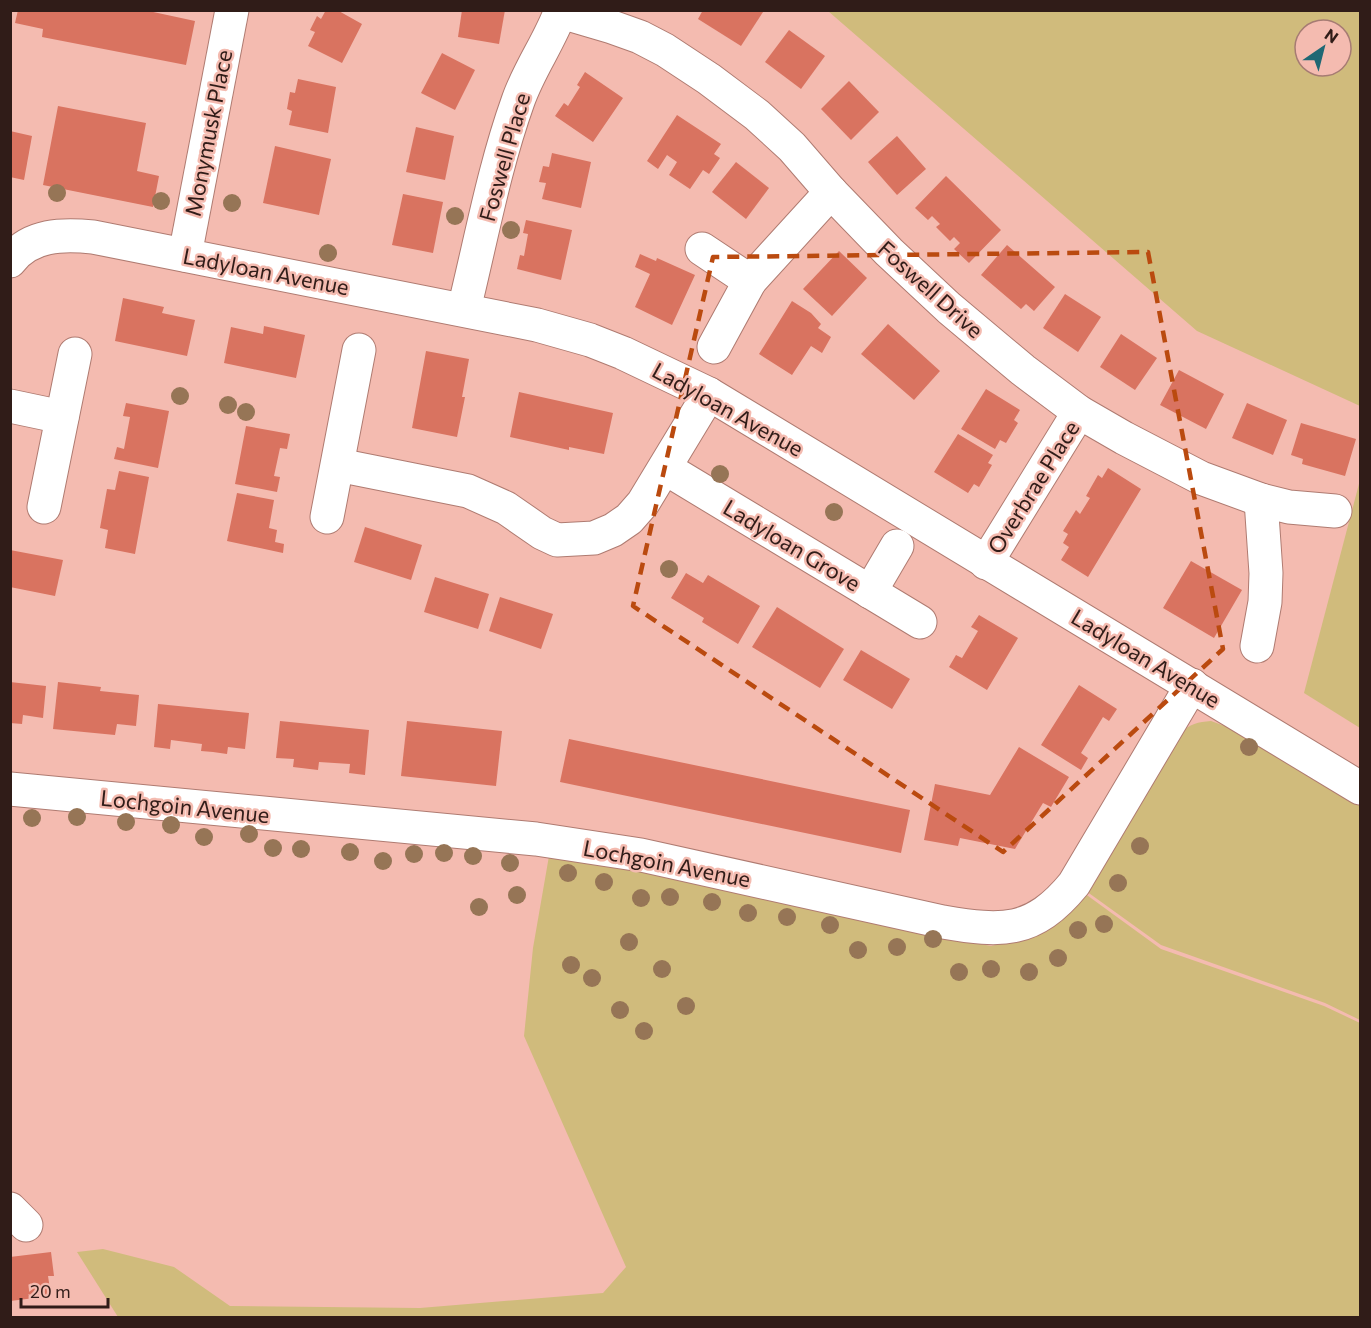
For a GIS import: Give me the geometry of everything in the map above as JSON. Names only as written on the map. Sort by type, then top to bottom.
[{"type":"street","name":"Monymusk Place","points":[[185,255],[232,10]]},
{"type":"street","name":"Foswell Drive","points":[[561,11],[640,37],[709,79],[757,115],[792,147],[831,192],[889,252],[949,308],[1023,370],[1079,412],[1201,478],[1261,500],[1290,507],[1335,512]]},
{"type":"street","name":"Foswell Place","points":[[464,309],[512,119],[538,54],[561,11]]},
{"type":"street","points":[[714,347],[750,281],[831,192]]},
{"type":"street","name":"Ladyloan Avenue","points":[[14,254],[45,237],[65,234],[93,237],[464,309],[537,325],[590,340],[653,366],[709,394],[1360,788]]},
{"type":"street","points":[[702,249],[750,281]]},
{"type":"street","points":[[327,518],[359,350]]},
{"type":"street","points":[[44,507],[75,354]]},
{"type":"street","points":[[338,465],[468,491],[506,508],[542,534],[557,540],[594,538],[613,530],[629,519],[643,502],[709,394]]},
{"type":"street","points":[[10,406],[62,417]]},
{"type":"street","name":"Overbrae Place","points":[[986,563],[1079,412]]},
{"type":"street","name":"Ladyloan Grove","points":[[664,468],[920,622]]},
{"type":"street","points":[[1257,646],[1265,602],[1266,573],[1261,500]]},
{"type":"street","points":[[870,592],[897,546]]},
{"type":"street","name":"Lochgoin Avenue","points":[[10,789],[536,839],[641,855],[944,922],[984,929],[1013,927],[1037,918],[1057,905],[1074,884],[1192,685]]},
{"type":"highlighted area","points":[[1148,252],[1223,649],[1003,852],[633,606],[713,257]]},
{"type":"shaded area","points":[[828,11],[1360,11],[1360,406],[1197,331]]},
{"type":"shaded area","points":[[1360,480],[1360,728],[1304,693]]},
{"type":"shaded area","points":[[1211,721],[1233,729],[1360,806],[1360,1020],[1325,1003],[1161,945],[1086,891],[1180,733],[1194,724]]},
{"type":"shaded area","points":[[549,856],[646,871],[912,931],[991,946],[1032,937],[1084,893],[1161,949],[1324,1006],[1360,1023],[1360,1317],[118,1317],[77,1252],[103,1249],[174,1267],[230,1306],[420,1308],[603,1293],[626,1267],[524,1036],[533,948]]},
{"type":"building","points":[[18,10],[144,10],[195,21],[186,65],[42,37],[43,29],[15,23]]},
{"type":"building","points":[[326,10],[337,10],[362,24],[342,63],[308,46],[315,32],[310,30],[317,16],[321,19]]},
{"type":"building","points":[[462,10],[505,10],[499,44],[458,37]]},
{"type":"building","points":[[703,10],[762,10],[763,12],[741,46],[698,19]]},
{"type":"building","points":[[789,30],[825,56],[801,89],[765,62]]},
{"type":"building","points":[[442,53],[475,70],[455,110],[421,93]]},
{"type":"building","points":[[585,72],[623,98],[593,142],[555,116],[564,103],[568,106],[580,87],[577,85]]},
{"type":"building","points":[[298,79],[336,87],[328,133],[289,125],[292,111],[287,109],[290,92],[295,93]]},
{"type":"building","points":[[849,81],[879,112],[851,140],[821,109]]},
{"type":"building","points":[[58,106],[146,123],[137,171],[159,176],[153,207],[43,185]]},
{"type":"building","points":[[677,115],[721,144],[714,154],[720,158],[709,174],[703,170],[690,189],[669,175],[677,162],[667,155],[658,169],[647,161]]},
{"type":"building","points":[[416,127],[454,136],[445,180],[406,172]]},
{"type":"building","points":[[10,131],[32,136],[24,180],[10,177]]},
{"type":"building","points":[[897,136],[926,169],[897,195],[868,162]]},
{"type":"building","points":[[275,146],[331,159],[319,215],[263,203]]},
{"type":"building","points":[[552,153],[591,162],[581,208],[542,199],[546,183],[539,182],[543,166],[549,167]]},
{"type":"building","points":[[736,162],[769,188],[746,219],[712,192]]},
{"type":"building","points":[[946,176],[1001,230],[969,263],[954,249],[960,243],[954,237],[950,241],[936,227],[940,224],[932,216],[928,220],[915,208]]},
{"type":"building","points":[[403,194],[443,202],[433,253],[392,245]]},
{"type":"building","points":[[526,220],[572,230],[561,280],[517,269],[520,255],[524,256],[528,234],[523,233]]},
{"type":"building","points":[[1007,245],[1055,287],[1034,311],[1026,304],[1021,309],[981,275]]},
{"type":"building","points":[[839,251],[867,278],[832,316],[803,289]]},
{"type":"building","points":[[640,254],[656,261],[657,258],[695,275],[672,325],[635,307],[650,274],[635,267]]},
{"type":"building","points":[[1065,294],[1101,317],[1078,352],[1043,328]]},
{"type":"building","points":[[123,298],[164,307],[162,313],[195,320],[187,356],[115,341]]},
{"type":"building","points":[[792,301],[811,313],[821,324],[818,328],[831,337],[822,353],[811,346],[792,375],[759,354]]},
{"type":"building","points":[[888,324],[940,371],[914,400],[861,354]]},
{"type":"building","points":[[264,326],[305,335],[296,378],[224,363],[231,327],[263,334]]},
{"type":"building","points":[[1121,334],[1157,358],[1135,390],[1100,367]]},
{"type":"building","points":[[426,351],[469,359],[462,397],[465,397],[457,437],[412,428]]},
{"type":"building","points":[[1179,370],[1224,394],[1206,429],[1160,405]]},
{"type":"building","points":[[986,389],[1020,410],[1014,420],[1018,423],[1006,443],[1000,440],[995,449],[961,429]]},
{"type":"building","points":[[519,392],[613,413],[604,454],[569,447],[569,450],[510,437]]},
{"type":"building","points":[[126,403],[169,411],[158,468],[114,459],[117,447],[124,449],[130,417],[123,416]]},
{"type":"building","points":[[1247,403],[1287,420],[1273,455],[1232,438]]},
{"type":"building","points":[[1301,423],[1356,439],[1345,476],[1302,464],[1303,459],[1291,455]]},
{"type":"building","points":[[246,426],[290,434],[287,449],[280,448],[274,476],[280,477],[277,492],[235,484]]},
{"type":"building","points":[[958,434],[993,455],[988,463],[992,465],[979,487],[974,484],[968,493],[934,472]]},
{"type":"building","points":[[1108,468],[1141,489],[1088,577],[1061,560],[1069,547],[1063,543],[1068,534],[1063,531],[1076,510],[1080,514],[1090,498],[1086,496],[1098,475],[1102,478]]},
{"type":"building","points":[[119,471],[149,477],[135,554],[105,548],[108,530],[100,528],[107,489],[115,490]]},
{"type":"building","points":[[237,493],[274,500],[269,528],[277,530],[275,542],[284,544],[283,553],[227,541]]},
{"type":"building","points":[[365,527],[422,545],[411,580],[354,562]]},
{"type":"building","points":[[10,550],[63,560],[55,596],[10,587]]},
{"type":"building","points":[[1191,561],[1242,590],[1214,638],[1163,608]]},
{"type":"building","points":[[686,573],[703,583],[708,575],[760,606],[738,644],[702,622],[704,618],[671,598]]},
{"type":"building","points":[[435,577],[489,594],[478,629],[424,612]]},
{"type":"building","points":[[500,597],[553,614],[541,649],[489,631]]},
{"type":"building","points":[[777,607],[844,649],[820,688],[752,647]]},
{"type":"building","points":[[979,615],[1018,638],[987,690],[949,667],[956,655],[962,658],[978,631],[971,627]]},
{"type":"building","points":[[861,650],[910,679],[892,709],[843,680]]},
{"type":"building","points":[[10,682],[46,686],[43,718],[23,715],[22,724],[10,723]]},
{"type":"building","points":[[58,682],[101,687],[100,691],[139,695],[136,726],[117,724],[115,735],[53,729]]},
{"type":"building","points":[[1079,685],[1117,709],[1109,721],[1103,717],[1081,753],[1088,758],[1081,770],[1041,745]]},
{"type":"building","points":[[158,704],[249,713],[245,749],[228,747],[227,754],[201,751],[202,744],[171,740],[170,749],[154,747]]},
{"type":"building","points":[[280,721],[369,730],[365,775],[349,773],[350,764],[319,762],[318,770],[293,767],[294,759],[276,758]]},
{"type":"building","points":[[407,721],[502,731],[496,786],[401,776]]},
{"type":"building","points":[[569,739],[910,810],[901,853],[560,782]]},
{"type":"building","points":[[1019,747],[1069,777],[1051,807],[1043,803],[1015,849],[960,838],[958,846],[924,840],[935,784],[990,795]]},
{"type":"building","points":[[51,1252],[54,1276],[48,1276],[51,1296],[10,1301],[10,1257]]}]
